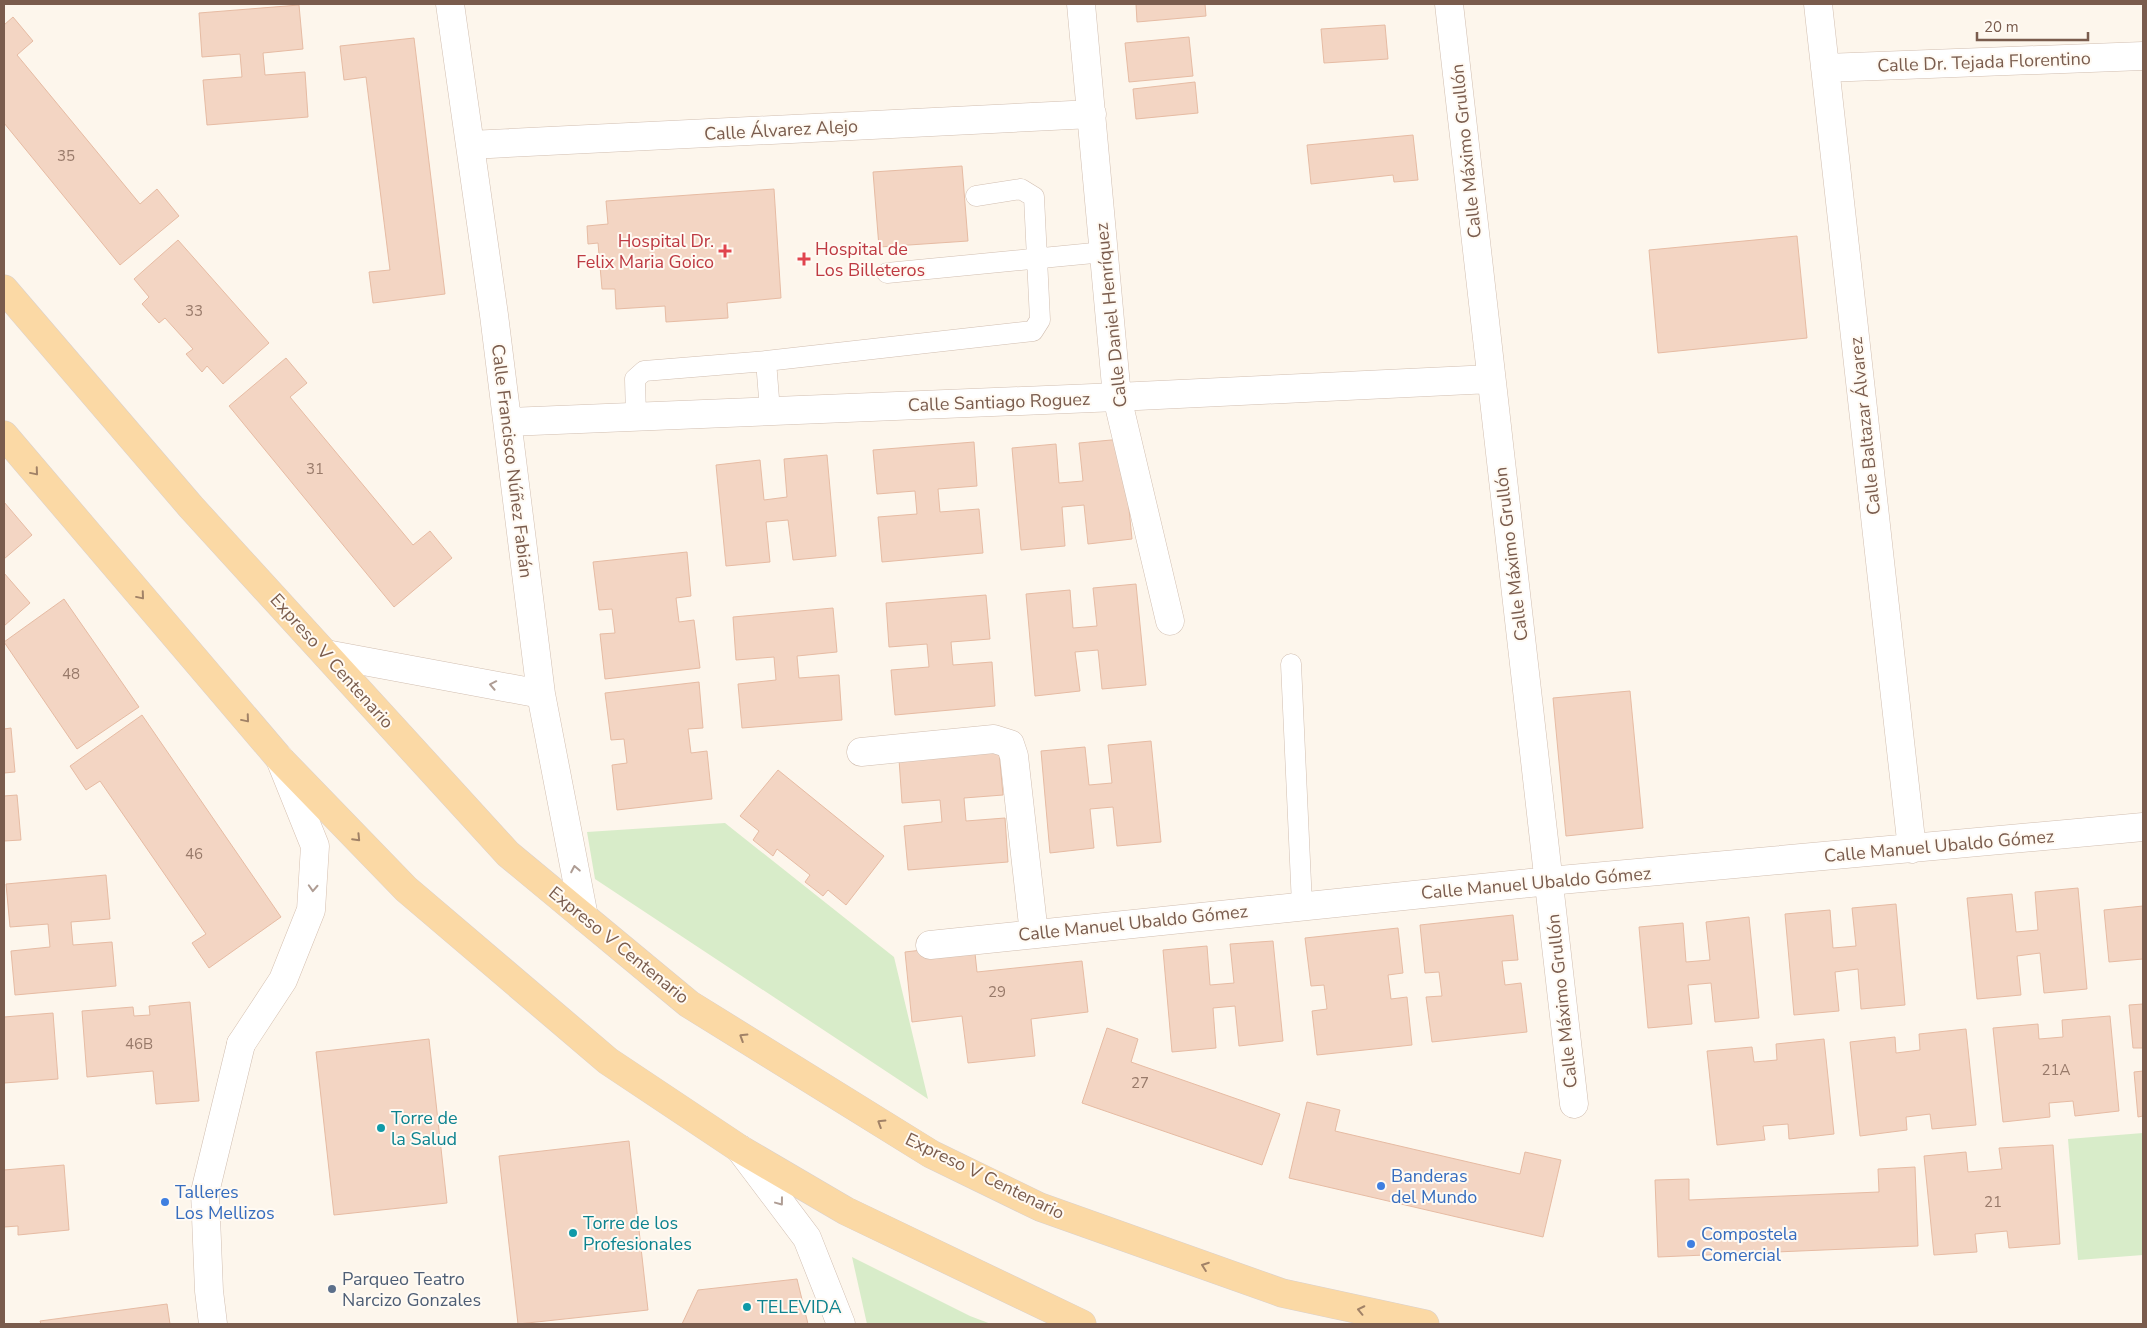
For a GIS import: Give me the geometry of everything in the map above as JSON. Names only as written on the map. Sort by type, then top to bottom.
[{"type":"main road","name":"Expreso V Centenario","points":[[4,289],[191,507],[508,854],[689,1004],[931,1154],[1040,1207],[1282,1293],[1425,1324]]},
{"type":"main road","points":[[4,435],[280,759],[406,889],[608,1061],[740,1149],[846,1211],[1082,1324]]},
{"type":"street","name":"Calle Francisco Núñez Fabián","points":[[450,4],[508,422],[541,694],[584,917]]},
{"type":"street","name":"Calle Daniel Henríquez","points":[[1081,4],[1117,397],[1170,621]]},
{"type":"street","name":"Calle Máximo Grullón","points":[[1450,4],[1490,379],[1574,1104]]},
{"type":"street","name":"Calle Baltazar Álvarez","points":[[1818,4],[1912,849]]},
{"type":"street","name":"Calle Dr. Tejada Florentino","points":[[1825,68],[2143,56]]},
{"type":"street","name":"Calle Álvarez Alejo","points":[[470,145],[1092,114]]},
{"type":"street","name":"Calle Santiago Roguez","points":[[508,422],[1117,397],[1490,379]]},
{"type":"street","points":[[326,654],[541,694]]},
{"type":"street","points":[[861,752],[994,739],[1010,744],[1014,756],[1034,934]]},
{"type":"street","points":[[213,1324],[209,1291],[205,1192],[241,1044],[283,980],[311,910],[315,846],[280,759]]},
{"type":"street","name":"Calle Manuel Ubaldo Gómez","points":[[930,945],[1302,905],[2143,827]]},
{"type":"street","points":[[740,1149],[807,1238],[841,1324]]},
{"type":"lane","points":[[636,417],[635,379],[644,371],[766,360],[1033,331],[1040,320],[1034,196],[1021,189],[976,196]]},
{"type":"lane","points":[[887,273],[1104,252]]},
{"type":"lane","points":[[766,360],[770,411]]},
{"type":"lane","points":[[1291,664],[1302,905]]},
{"type":"green space","points":[[725,823],[894,957],[928,1099],[595,879],[587,832]]},
{"type":"green space","points":[[2143,1133],[2143,1255],[2078,1260],[2068,1139]]},
{"type":"green space","points":[[852,1257],[970,1316],[991,1324],[867,1324]]},
{"type":"building","points":[[1136,4],[1205,4],[1206,16],[1137,22]]},
{"type":"building","points":[[299,5],[303,49],[263,53],[265,75],[305,72],[308,117],[207,125],[203,80],[242,77],[240,54],[202,57],[199,13]]},
{"type":"building","points":[[13,17],[33,41],[17,55],[140,204],[157,189],[179,216],[120,265],[4,123],[4,25]]},
{"type":"building","points":[[1385,25],[1388,59],[1324,63],[1321,29]]},
{"type":"building","points":[[1189,37],[1193,76],[1129,82],[1125,43]]},
{"type":"building","points":[[414,38],[445,294],[373,303],[369,272],[390,270],[366,77],[344,80],[340,46]]},
{"type":"building","points":[[1195,82],[1198,113],[1136,119],[1133,89]]},
{"type":"building","points":[[1413,135],[1418,180],[1394,182],[1393,175],[1311,184],[1307,145]]},
{"type":"building","points":[[962,166],[968,241],[879,247],[873,172]]},
{"type":"building","points":[[774,189],[781,298],[727,303],[728,318],[666,322],[665,306],[616,309],[615,289],[602,289],[598,243],[588,244],[587,226],[608,224],[606,201]]},
{"type":"building","points":[[1797,236],[1807,338],[1658,353],[1649,250]]},
{"type":"building","points":[[178,240],[269,343],[223,384],[207,366],[202,372],[186,354],[193,349],[165,318],[159,323],[142,304],[149,297],[134,279]]},
{"type":"building","points":[[286,358],[307,383],[290,397],[413,545],[430,531],[452,558],[394,607],[229,406]]},
{"type":"building","points":[[1122,439],[1132,539],[1088,544],[1084,505],[1062,507],[1065,546],[1021,550],[1012,448],[1056,444],[1059,483],[1083,481],[1079,443]]},
{"type":"building","points":[[974,442],[977,486],[938,489],[940,512],[979,509],[983,553],[882,562],[878,517],[917,514],[915,491],[877,494],[873,450]]},
{"type":"building","points":[[827,455],[836,556],[793,560],[788,520],[766,522],[770,562],[726,566],[716,465],[760,460],[764,500],[787,497],[784,459]]},
{"type":"building","points":[[4,502],[32,535],[4,559]]},
{"type":"building","points":[[687,552],[691,596],[676,598],[679,622],[694,620],[700,668],[605,679],[600,634],[615,633],[612,609],[599,610],[593,562]]},
{"type":"building","points":[[4,573],[30,603],[4,626]]},
{"type":"building","points":[[1136,584],[1146,685],[1102,689],[1098,650],[1075,652],[1080,691],[1035,696],[1026,594],[1070,590],[1073,628],[1097,626],[1093,588]]},
{"type":"building","points":[[986,595],[990,639],[951,642],[953,665],[992,662],[995,706],[895,715],[891,670],[929,667],[927,644],[889,647],[886,603]]},
{"type":"building","points":[[64,599],[139,707],[77,749],[4,642]]},
{"type":"building","points":[[833,608],[837,652],[797,656],[799,678],[839,675],[842,720],[742,728],[738,684],[776,680],[774,657],[736,660],[733,617]]},
{"type":"building","points":[[699,682],[703,728],[688,729],[691,753],[707,751],[712,799],[617,810],[612,765],[627,763],[624,739],[611,740],[605,693]]},
{"type":"building","points":[[1630,691],[1643,828],[1566,836],[1553,698]]},
{"type":"building","points":[[142,715],[281,917],[209,968],[192,943],[206,934],[100,781],[86,790],[70,766]]},
{"type":"building","points":[[11,728],[15,772],[4,773],[4,729]]},
{"type":"building","points":[[1151,741],[1161,842],[1117,846],[1113,807],[1090,809],[1094,848],[1050,853],[1041,751],[1085,747],[1089,785],[1112,783],[1108,745]]},
{"type":"building","points":[[999,751],[1003,795],[964,798],[966,821],[1005,818],[1008,862],[908,870],[904,826],[942,822],[940,800],[902,803],[899,759]]},
{"type":"building","points":[[778,770],[884,856],[846,905],[828,890],[823,896],[805,882],[810,875],[777,849],[773,856],[753,840],[759,831],[740,816]]},
{"type":"building","points":[[17,795],[21,840],[4,841],[4,796]]},
{"type":"building","points":[[106,875],[110,919],[71,922],[73,945],[112,942],[116,986],[15,995],[11,951],[50,947],[48,924],[10,927],[6,884]]},
{"type":"building","points":[[2078,888],[2087,989],[2044,993],[2040,953],[2017,956],[2021,995],[1977,999],[1967,898],[2012,894],[2016,932],[2038,930],[2035,892]]},
{"type":"building","points":[[1896,904],[1905,1005],[1861,1009],[1858,969],[1835,972],[1839,1011],[1794,1015],[1785,914],[1830,910],[1833,948],[1856,946],[1852,908]]},
{"type":"building","points":[[2143,906],[2143,959],[2109,962],[2104,910]]},
{"type":"building","points":[[1513,915],[1518,960],[1502,961],[1505,985],[1521,983],[1527,1032],[1432,1042],[1426,997],[1442,996],[1439,972],[1425,973],[1420,925]]},
{"type":"building","points":[[1749,917],[1759,1018],[1715,1022],[1711,983],[1688,985],[1692,1024],[1648,1028],[1639,927],[1683,923],[1686,962],[1710,960],[1706,922]]},
{"type":"building","points":[[1398,928],[1403,973],[1388,975],[1391,999],[1407,997],[1412,1045],[1317,1055],[1312,1011],[1327,1009],[1324,985],[1311,986],[1305,938]]},
{"type":"building","points":[[1273,941],[1283,1041],[1239,1046],[1235,1006],[1213,1008],[1216,1048],[1172,1052],[1163,950],[1207,946],[1210,985],[1234,983],[1230,944]]},
{"type":"building","points":[[974,944],[977,972],[1082,961],[1088,1012],[1031,1019],[1035,1056],[968,1063],[962,1016],[912,1022],[905,952]]},
{"type":"building","points":[[190,1002],[199,1101],[156,1104],[153,1071],[87,1077],[82,1011],[133,1007],[134,1016],[150,1015],[149,1006]]},
{"type":"building","points":[[2143,1004],[2143,1048],[2133,1048],[2129,1005]]},
{"type":"building","points":[[53,1013],[58,1079],[4,1083],[4,1017]]},
{"type":"building","points":[[2110,1016],[2119,1111],[2075,1116],[2073,1101],[2049,1103],[2050,1117],[2003,1122],[1993,1028],[2038,1024],[2039,1039],[2063,1037],[2062,1020]]},
{"type":"building","points":[[1107,1028],[1138,1039],[1131,1062],[1280,1114],[1262,1165],[1082,1103]]},
{"type":"building","points":[[1966,1029],[1976,1125],[1932,1129],[1930,1114],[1906,1117],[1907,1130],[1860,1136],[1850,1042],[1895,1037],[1896,1053],[1920,1050],[1919,1034]]},
{"type":"building","name":"Torre de la Salud","points":[[429,1039],[447,1203],[334,1215],[316,1052]]},
{"type":"building","points":[[1824,1039],[1834,1134],[1789,1139],[1788,1124],[1763,1126],[1765,1140],[1717,1145],[1707,1051],[1752,1047],[1754,1062],[1777,1060],[1776,1044]]},
{"type":"building","points":[[2143,1071],[2143,1116],[2138,1117],[2134,1072]]},
{"type":"building","points":[[1307,1102],[1340,1110],[1335,1131],[1520,1174],[1525,1152],[1561,1160],[1543,1237],[1289,1178]]},
{"type":"building","name":"Torre de los Profesionales","points":[[629,1141],[648,1310],[518,1324],[499,1156]]},
{"type":"building","points":[[2053,1145],[2060,1244],[2009,1248],[2007,1231],[1975,1234],[1977,1252],[1934,1255],[1924,1156],[1966,1152],[1968,1172],[2002,1169],[1999,1148]]},
{"type":"building","points":[[64,1165],[69,1230],[18,1235],[18,1226],[4,1227],[4,1170]]},
{"type":"building","points":[[1915,1167],[1918,1246],[1658,1257],[1655,1180],[1689,1179],[1689,1200],[1879,1192],[1878,1169]]},
{"type":"building","name":"TELEVIDA","points":[[797,1279],[808,1324],[682,1324],[698,1290]]},
{"type":"building","points":[[167,1304],[170,1324],[41,1324],[40,1321]]},
{"type":"place","name":"Hospital Dr. Felix Maria Goico","points":[[725,251]]},
{"type":"place","name":"Hospital de Los Billeteros","points":[[804,259]]},
{"type":"place","name":"Torre de la Salud","points":[[381,1128]]},
{"type":"place","name":"Banderas del Mundo","points":[[1381,1186]]},
{"type":"place","name":"Talleres Los Mellizos","points":[[165,1202]]},
{"type":"place","name":"Torre de los Profesionales","points":[[573,1233]]},
{"type":"place","name":"Compostela Comercial","points":[[1691,1244]]},
{"type":"place","name":"Parqueo Teatro Narcizo Gonzales","points":[[332,1289]]},
{"type":"place","name":"TELEVIDA","points":[[747,1307]]}]
